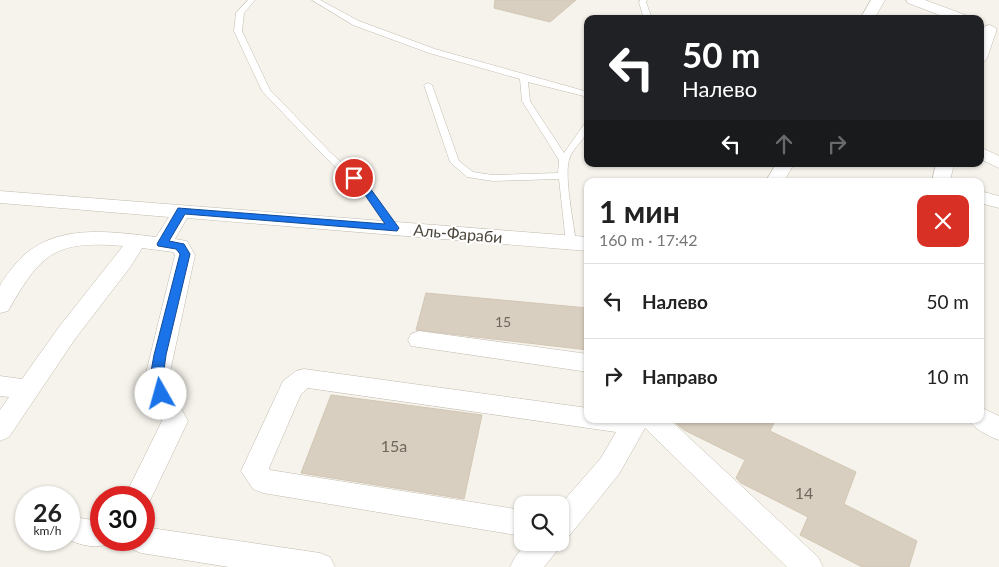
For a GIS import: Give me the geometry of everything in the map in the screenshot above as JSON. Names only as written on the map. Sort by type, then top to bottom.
[{"type":"street","points":[[869,15],[878,0]]},
{"type":"street","points":[[913,0],[952,15]]},
{"type":"street","points":[[984,46],[990,29]]},
{"type":"street","points":[[984,154],[999,163]]},
{"type":"street","points":[[777,178],[783,167]]},
{"type":"street","name":"Аль-Фараби","points":[[0,197],[579,243]]},
{"type":"street","points":[[984,198],[999,202]]},
{"type":"street","points":[[162,244],[182,211]]},
{"type":"street","points":[[0,305],[13,280],[31,259],[60,240],[83,237],[180,246],[185,254],[160,355],[157,377],[161,394],[175,421],[143,486]]},
{"type":"street","points":[[0,430],[67,333],[124,261],[136,241]]},
{"type":"street","points":[[419,340],[584,362]]},
{"type":"street","points":[[514,522],[263,481],[254,471],[292,388],[304,378],[584,417]]},
{"type":"street","points":[[0,386],[30,389]]},
{"type":"street","points":[[984,420],[999,429]]},
{"type":"street","points":[[569,515],[610,466],[640,423]]},
{"type":"street","points":[[643,423],[808,567]]},
{"type":"street","points":[[155,542],[320,567]]},
{"type":"street","points":[[525,567],[538,551]]},
{"type":"lane","points":[[252,0],[240,13],[238,31],[266,91],[328,155],[366,190],[393,228]]},
{"type":"lane","points":[[315,0],[356,22],[432,51],[584,94]]},
{"type":"lane","points":[[644,0],[642,2],[647,15]]},
{"type":"lane","points":[[524,78],[526,101],[564,160]]},
{"type":"lane","points":[[428,85],[455,162],[470,175],[493,178],[562,176]]},
{"type":"lane","points":[[579,243],[562,176],[564,160],[584,131]]},
{"type":"building","points":[[495,0],[576,0],[550,22],[494,8]]},
{"type":"building","points":[[426,293],[584,308],[584,350],[416,330]]},
{"type":"building","points":[[331,395],[482,415],[464,499],[301,473]]},
{"type":"building","points":[[676,423],[774,423],[770,431],[856,472],[844,504],[917,541],[909,567],[862,567],[800,535],[808,517],[741,483],[736,478],[745,460],[684,430]]},
{"type":"route","points":[[161,394],[157,377],[160,355],[185,254],[180,246],[162,244],[182,211],[393,228],[366,190],[354,178]]}]
